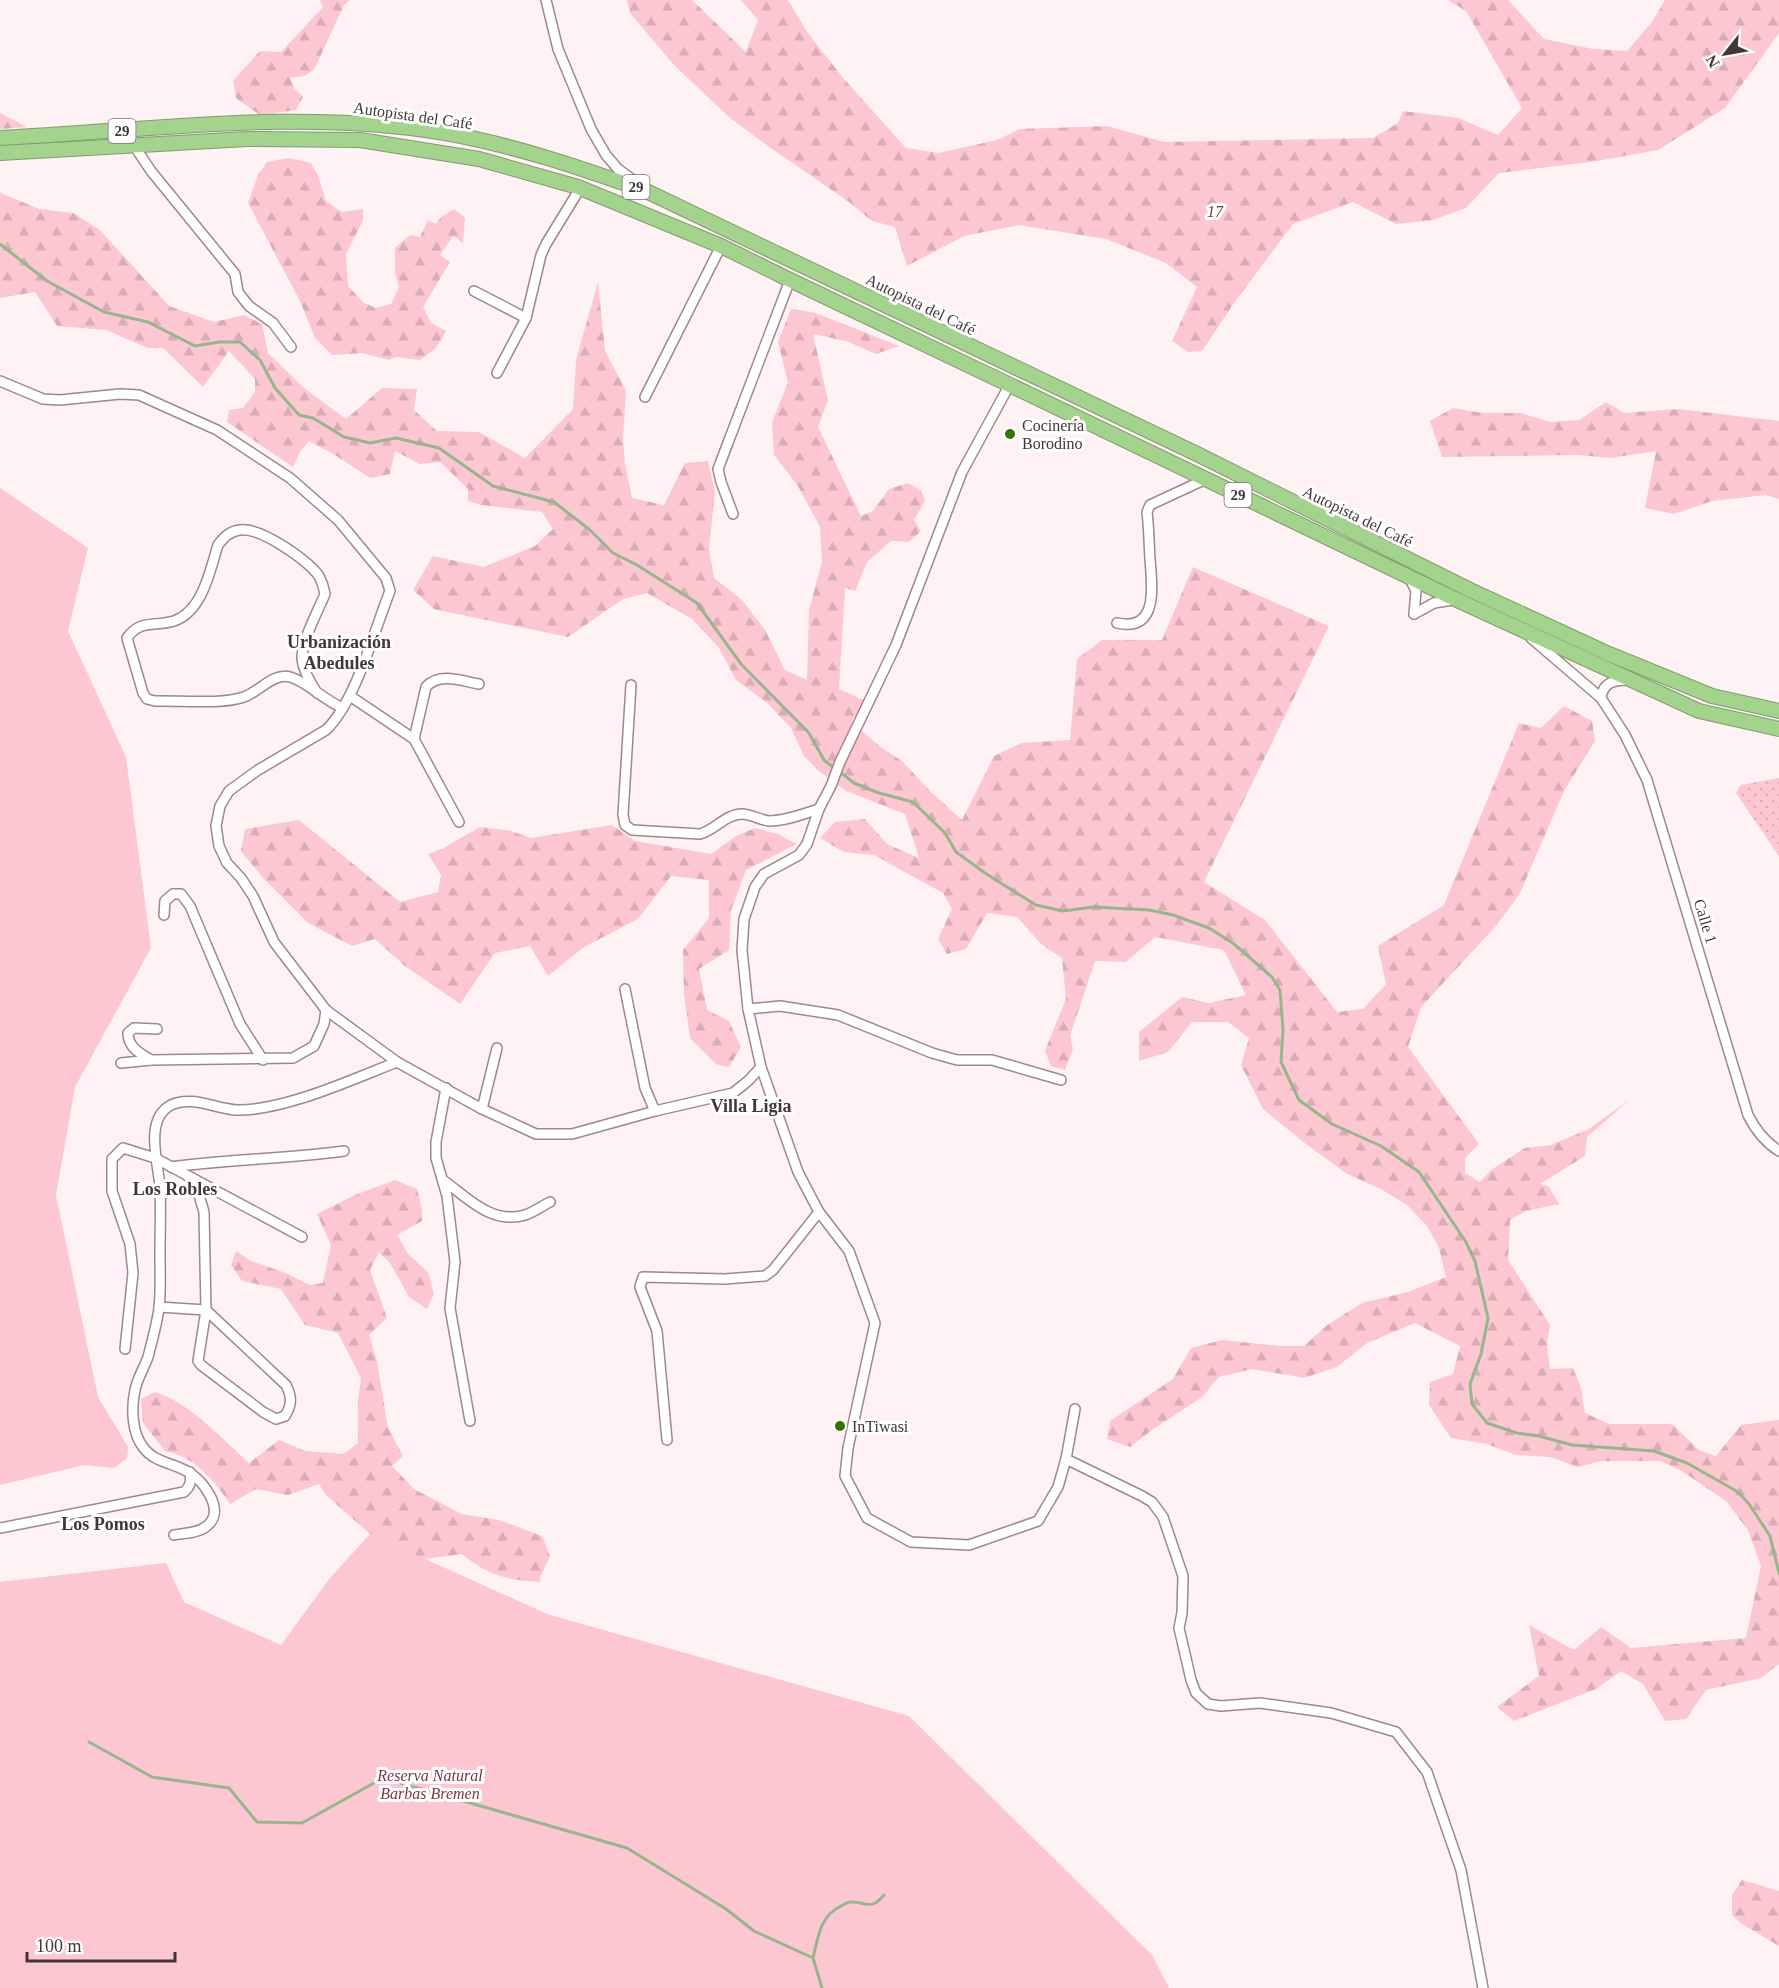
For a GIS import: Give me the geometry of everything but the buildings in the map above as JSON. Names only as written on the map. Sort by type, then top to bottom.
[{"type":"highway","name":"Autopista del Café","points":[[0,138],[244,123],[349,122],[445,133],[552,159],[646,191],[1177,444],[1470,590],[1609,654],[1712,696],[1779,711]]},
{"type":"highway","name":"Autopista del Café","points":[[0,153],[248,139],[360,140],[479,159],[578,187],[722,246],[1522,631],[1699,711],[1779,729]]},
{"type":"street","points":[[546,0],[558,49],[594,135],[618,169],[646,191]]},
{"type":"street","points":[[135,147],[151,171],[235,274],[238,292],[249,306],[273,323],[291,347]]},
{"type":"street","points":[[497,373],[526,318],[541,255],[576,195],[578,187]]},
{"type":"street","points":[[645,397],[722,246]]},
{"type":"street","points":[[734,514],[718,469],[790,280]]},
{"type":"street","points":[[474,291],[526,318]]},
{"type":"street","points":[[0,381],[43,399],[139,395],[217,430],[290,478],[338,520],[386,578],[390,591],[350,696],[335,721],[326,730],[258,770],[229,791],[220,807],[216,826],[219,846],[227,863],[253,896],[274,942],[326,1010],[397,1062],[482,1109],[536,1134],[572,1134],[655,1111],[733,1093],[761,1066]]},
{"type":"street","points":[[1010,384],[962,472],[896,645],[840,762],[819,809],[807,844],[799,855],[764,874],[754,887],[744,919],[742,940],[748,1009],[761,1066],[798,1172],[819,1212],[849,1251],[875,1323],[856,1406],[845,1476],[867,1518],[911,1542],[969,1545],[1038,1521],[1058,1487],[1066,1459],[1075,1409]]},
{"type":"street","points":[[1117,624],[1129,626],[1137,623],[1147,613],[1153,599],[1146,512],[1150,505],[1206,479]]},
{"type":"street","points":[[317,693],[305,671],[302,658],[304,646],[325,594],[323,585],[318,575],[297,556],[259,533],[243,529],[223,538],[218,545],[200,597],[185,615],[175,620],[141,625],[132,630],[127,638],[143,693],[147,699],[226,701],[246,696],[279,676],[290,676],[332,704],[342,708]]},
{"type":"street","points":[[1409,577],[1416,591],[1414,614],[1434,603],[1455,599]]},
{"type":"street","name":"Calle 1","points":[[1522,631],[1601,698],[1625,735],[1647,780],[1748,1115],[1756,1131],[1779,1152]]},
{"type":"street","points":[[414,739],[426,687],[431,681],[442,678],[479,684]]},
{"type":"street","points":[[1601,698],[1602,690],[1607,684],[1615,680],[1632,680]]},
{"type":"street","points":[[631,685],[623,815],[625,825],[632,830],[700,834],[709,832],[729,818],[741,814],[767,821],[784,820],[819,809]]},
{"type":"street","points":[[350,696],[414,739],[459,822]]},
{"type":"street","points":[[164,915],[165,901],[173,894],[181,894],[190,906],[240,1024],[263,1060]]},
{"type":"street","points":[[626,989],[645,1088],[655,1111]]},
{"type":"street","points":[[748,1009],[780,1006],[838,1015],[932,1053],[957,1060],[992,1060],[1061,1080]]},
{"type":"street","points":[[121,1064],[151,1060],[293,1058],[314,1046],[324,1024],[326,1010]]},
{"type":"street","points":[[151,1060],[128,1041],[128,1032],[134,1028],[157,1029]]},
{"type":"street","points":[[482,1109],[496,1048]]},
{"type":"street","points":[[174,1535],[198,1531],[207,1526],[214,1519],[215,1512],[209,1494],[190,1472],[152,1457],[142,1447],[132,1412],[135,1389],[148,1357],[159,1307],[160,1184],[155,1158],[154,1135],[161,1114],[170,1106],[196,1102],[240,1110],[285,1103],[397,1062]]},
{"type":"street","points":[[446,1088],[436,1158],[447,1197],[455,1262],[450,1308],[470,1421]]},
{"type":"street","points":[[125,1349],[133,1273],[130,1244],[112,1191],[112,1159],[123,1148],[155,1158],[302,1237]]},
{"type":"street","points":[[171,1167],[344,1151]]},
{"type":"street","points":[[159,1307],[206,1310],[286,1385],[291,1404],[285,1416],[276,1419],[263,1412],[198,1361],[206,1310],[204,1212],[199,1195],[188,1176]]},
{"type":"street","points":[[443,1180],[488,1213],[504,1218],[525,1215],[550,1202]]},
{"type":"street","points":[[667,1440],[657,1331],[640,1287],[643,1277],[725,1279],[765,1276],[773,1270],[819,1212]]},
{"type":"street","points":[[1066,1459],[1142,1496],[1152,1502],[1163,1517],[1183,1576],[1179,1628],[1191,1680],[1196,1693],[1208,1704],[1221,1706],[1260,1703],[1331,1713],[1396,1732],[1427,1772],[1461,1870],[1483,1988]]},
{"type":"street","points":[[0,1528],[184,1492],[189,1488],[191,1482],[190,1472]]},
{"type":"green space","points":[[320,0],[350,0],[344,5],[314,70],[304,76],[290,78],[294,88],[303,97],[296,110],[260,115],[236,98],[233,81],[260,51],[281,52],[323,7]]},
{"type":"green space","name":"17","points":[[627,0],[692,0],[746,52],[758,20],[741,0],[788,0],[807,32],[844,79],[906,148],[939,153],[997,140],[1020,129],[1107,126],[1164,142],[1373,138],[1398,123],[1403,111],[1458,118],[1498,135],[1522,108],[1466,11],[1448,0],[1508,0],[1544,39],[1593,49],[1627,51],[1652,22],[1665,0],[1779,0],[1779,33],[1725,108],[1658,150],[1597,161],[1499,173],[1466,208],[1433,220],[1396,224],[1353,202],[1293,224],[1234,303],[1202,351],[1188,352],[1172,341],[1197,287],[1166,263],[1106,239],[1019,225],[964,236],[907,266],[895,227],[872,221],[849,202],[729,117],[675,66],[630,13]]},
{"type":"green space","points":[[0,113],[27,127],[0,129]]},
{"type":"green space","points":[[289,158],[311,163],[326,201],[342,212],[363,209],[363,221],[346,254],[348,286],[364,303],[376,308],[391,304],[399,287],[395,272],[395,248],[410,235],[420,237],[428,220],[436,224],[441,217],[454,209],[465,218],[463,243],[453,236],[440,255],[450,262],[423,307],[431,323],[446,331],[436,348],[420,360],[396,357],[389,360],[362,353],[332,355],[315,338],[300,301],[248,203],[258,175],[267,162]]},
{"type":"green space","points":[[0,190],[1,193],[39,209],[73,213],[100,230],[169,306],[214,322],[244,315],[262,324],[268,353],[304,388],[346,419],[382,388],[417,389],[414,410],[437,431],[479,432],[525,458],[573,409],[576,360],[598,282],[605,351],[626,391],[623,439],[632,498],[664,505],[685,463],[708,461],[715,492],[709,548],[714,578],[742,600],[765,630],[785,670],[807,680],[809,610],[822,562],[820,527],[798,486],[774,455],[772,423],[788,382],[778,342],[791,309],[816,313],[899,346],[876,354],[846,341],[813,334],[828,400],[818,427],[861,516],[873,511],[889,489],[908,483],[921,490],[925,501],[914,520],[921,531],[909,542],[891,541],[867,562],[855,591],[845,588],[839,689],[865,701],[851,722],[882,748],[902,761],[962,820],[994,756],[1022,743],[1070,740],[1077,659],[1102,640],[1162,640],[1193,567],[1329,626],[1204,882],[1265,920],[1337,1012],[1363,1009],[1386,984],[1378,946],[1444,905],[1519,723],[1541,728],[1564,706],[1592,721],[1595,741],[1564,791],[1519,895],[1495,927],[1421,1007],[1408,1047],[1479,1144],[1465,1158],[1465,1173],[1480,1182],[1491,1170],[1525,1148],[1551,1145],[1589,1129],[1629,1100],[1587,1137],[1585,1156],[1540,1184],[1548,1186],[1559,1204],[1526,1211],[1510,1220],[1508,1260],[1550,1325],[1547,1344],[1550,1369],[1573,1368],[1581,1388],[1585,1413],[1609,1424],[1672,1424],[1699,1450],[1716,1456],[1741,1425],[1779,1420],[1779,1664],[1761,1678],[1706,1690],[1686,1719],[1665,1721],[1643,1684],[1621,1671],[1596,1689],[1514,1721],[1497,1707],[1539,1676],[1529,1625],[1574,1650],[1601,1627],[1631,1648],[1746,1638],[1761,1566],[1748,1530],[1726,1501],[1683,1472],[1661,1461],[1601,1461],[1578,1467],[1550,1457],[1516,1455],[1487,1444],[1451,1438],[1429,1405],[1430,1382],[1453,1374],[1460,1346],[1415,1323],[1367,1343],[1337,1367],[1304,1378],[1252,1369],[1219,1377],[1202,1397],[1130,1447],[1107,1439],[1110,1421],[1173,1379],[1191,1348],[1222,1340],[1279,1346],[1304,1346],[1326,1326],[1362,1303],[1408,1292],[1446,1277],[1439,1248],[1427,1226],[1407,1205],[1381,1189],[1347,1174],[1263,1109],[1241,1065],[1249,1038],[1228,1022],[1192,1022],[1168,1052],[1139,1061],[1139,1032],[1182,997],[1209,1003],[1246,995],[1224,950],[1155,937],[1126,962],[1095,961],[1070,1036],[1073,1049],[1065,1070],[1051,1066],[1045,1051],[1066,999],[1062,958],[1041,944],[1017,917],[987,913],[966,949],[947,954],[938,939],[952,909],[943,893],[874,855],[844,852],[820,838],[835,822],[865,819],[887,844],[919,858],[905,814],[846,791],[819,771],[804,756],[791,728],[766,702],[736,680],[719,648],[692,619],[647,593],[623,599],[568,637],[434,609],[413,590],[433,556],[484,567],[535,546],[553,529],[542,512],[481,505],[468,501],[468,489],[440,462],[420,464],[395,451],[390,474],[370,478],[309,441],[300,452],[293,467],[227,422],[229,410],[243,408],[255,392],[255,379],[229,351],[203,387],[163,348],[148,348],[106,330],[57,326],[35,292],[0,298]]},
{"type":"green space","points":[[1606,402],[1624,413],[1678,409],[1779,421],[1779,499],[1766,495],[1712,501],[1674,514],[1645,508],[1656,451],[1611,458],[1577,455],[1442,457],[1430,421],[1453,408],[1482,413],[1521,413],[1550,422],[1579,420]]},
{"type":"green space","points":[[0,488],[88,548],[68,631],[126,757],[151,948],[75,1087],[56,1195],[98,1397],[128,1447],[127,1458],[114,1468],[84,1465],[0,1485]]},
{"type":"green space","points":[[1779,778],[1779,856],[1736,793],[1741,785]]},
{"type":"green space","points":[[299,820],[400,902],[438,892],[441,875],[428,854],[442,849],[480,827],[511,831],[531,838],[612,825],[635,841],[711,854],[736,836],[755,828],[777,834],[797,844],[746,870],[731,910],[729,950],[699,969],[707,1010],[729,1021],[741,1047],[729,1067],[717,1065],[690,1038],[684,993],[683,950],[709,918],[709,880],[671,876],[638,919],[584,947],[548,976],[530,946],[495,953],[460,1004],[405,966],[375,939],[352,946],[308,923],[264,879],[241,851],[245,829]]},
{"type":"green space","points":[[395,1180],[417,1189],[422,1221],[397,1235],[408,1254],[428,1272],[434,1294],[427,1309],[409,1297],[390,1263],[379,1252],[370,1270],[387,1318],[369,1335],[377,1361],[388,1428],[403,1456],[392,1466],[414,1489],[462,1514],[499,1520],[542,1536],[550,1556],[540,1578],[541,1582],[499,1576],[462,1554],[425,1559],[370,1534],[326,1495],[319,1484],[288,1495],[256,1489],[230,1504],[203,1471],[186,1458],[165,1451],[143,1423],[141,1399],[155,1392],[168,1397],[193,1413],[249,1463],[279,1440],[305,1451],[343,1454],[358,1443],[358,1401],[361,1378],[338,1333],[305,1325],[281,1289],[242,1281],[231,1265],[236,1251],[251,1261],[286,1273],[310,1285],[323,1283],[331,1245],[317,1214],[355,1195]]},
{"type":"green space","name":"Reserva Natural Barbas Bremen","points":[[370,1534],[547,1614],[909,1716],[1152,1955],[1169,1988],[0,1988],[0,1582],[166,1563],[184,1602],[281,1645],[330,1578]]},
{"type":"green space","points":[[1742,1880],[1779,1891],[1779,1946],[1742,1924],[1732,1915],[1732,1895]]},
{"type":"waterway","points":[[0,244],[47,281],[104,312],[148,322],[195,346],[219,342],[240,342],[260,360],[275,388],[299,415],[313,418],[344,437],[370,443],[396,438],[439,448],[493,486],[554,502],[590,530],[613,553],[637,565],[697,603],[741,664],[809,733],[824,760],[834,768]]},
{"type":"waterway","points":[[840,772],[854,783],[879,793],[913,802],[945,833],[956,852],[1036,905],[1063,911],[1094,907],[1149,910],[1173,915],[1209,928],[1234,944],[1272,977],[1280,990],[1283,1030],[1281,1062],[1299,1100],[1332,1124],[1381,1146],[1419,1172],[1466,1242],[1475,1261],[1488,1318],[1481,1354],[1470,1384],[1472,1404],[1487,1423],[1517,1433],[1572,1445],[1654,1451],[1687,1463],[1738,1492],[1749,1504],[1770,1536],[1779,1573]]},
{"type":"waterway","points":[[89,1742],[152,1777],[229,1788],[257,1822],[302,1823],[383,1778],[627,1848],[726,1909],[754,1931],[813,1958],[822,1988]]},
{"type":"waterway","points":[[813,1958],[821,1928],[828,1915],[849,1902],[871,1904],[884,1895]]},
{"type":"place","name":"Cocinería Borodino","points":[[1010,434]]},
{"type":"place","name":"InTiwasi","points":[[840,1426]]},
{"type":"district","name":"Urbanización Abedules","points":[[339,652]]},
{"type":"district","name":"Villa Ligia","points":[[751,1106]]},
{"type":"district","name":"Los Robles","points":[[175,1189]]},
{"type":"district","name":"Los Pomos","points":[[103,1524]]}]
